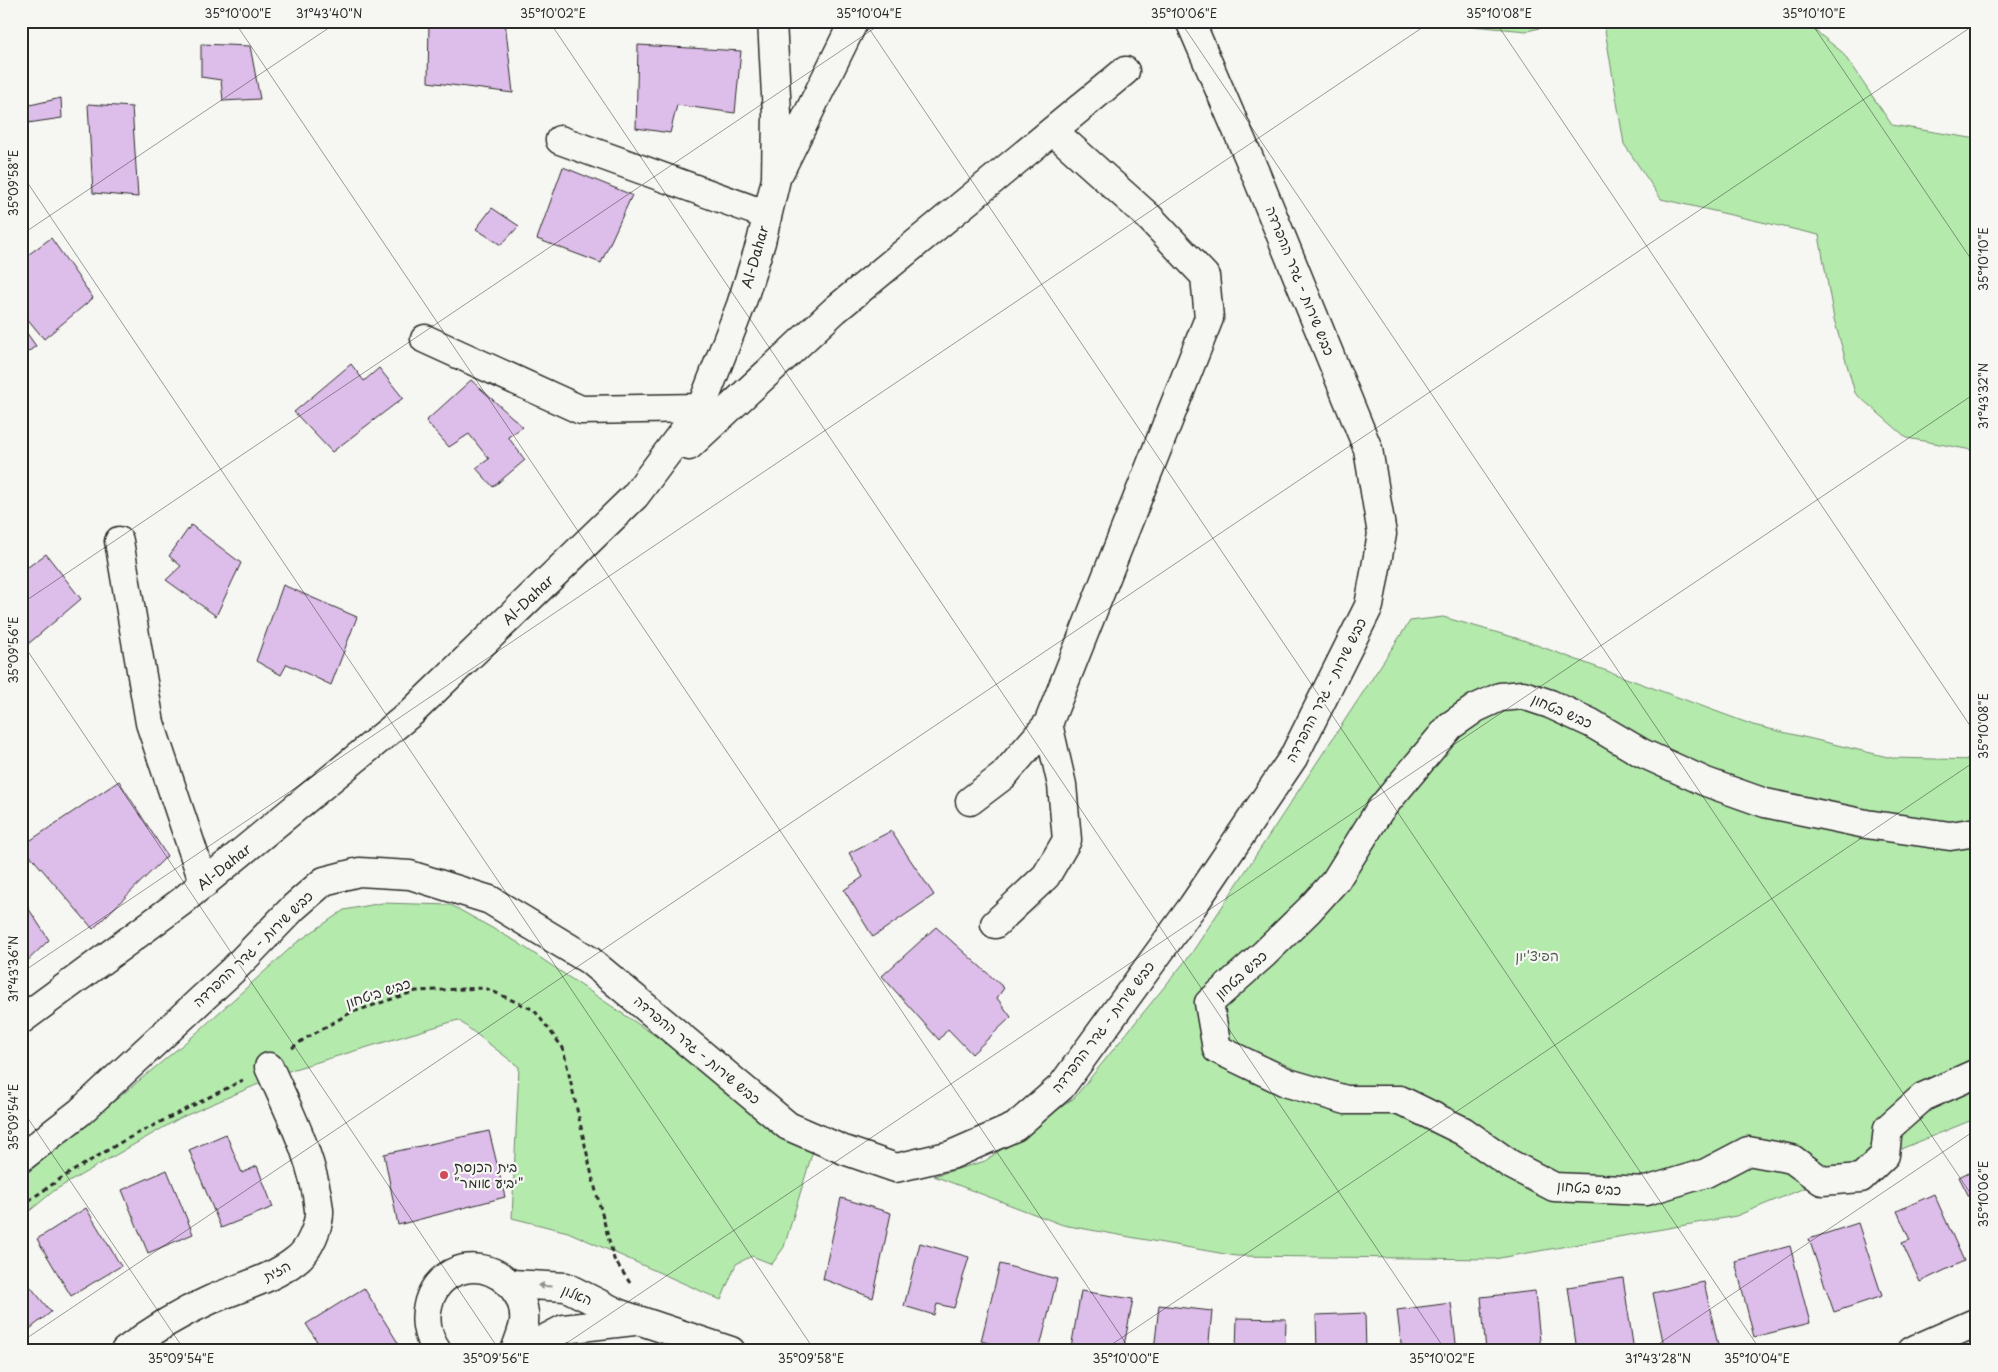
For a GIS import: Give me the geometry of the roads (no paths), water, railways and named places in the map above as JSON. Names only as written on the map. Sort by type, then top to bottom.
[{"type":"street","name":"Al-Dahar","points":[[21,1020],[204,884],[411,712],[635,496],[701,408],[741,304],[761,242],[776,179],[777,114],[772,21]]},
{"type":"street","points":[[776,179],[854,21]]},
{"type":"street","name":"כביש שירות - גדר ההפרדה","points":[[21,1158],[87,1106],[234,969],[294,907],[324,881],[359,872],[410,875],[490,900],[589,960],[788,1126],[844,1150],[896,1168],[952,1155],[1015,1127],[1061,1087],[1192,907],[1293,758],[1370,606],[1382,534],[1368,450],[1255,172],[1190,21]]},
{"type":"street","points":[[635,496],[835,310],[1125,71]]},
{"type":"street","points":[[970,801],[1003,776],[1048,724],[1209,318],[1205,276],[1149,217],[1053,131]]},
{"type":"street","points":[[560,140],[767,215]]},
{"type":"street","points":[[425,339],[581,410],[701,408]]},
{"type":"street","points":[[118,541],[150,723],[204,884]]},
{"type":"street","name":"כביש בטחון","points":[[1977,832],[1950,836],[1866,824],[1765,803],[1706,782],[1658,760],[1591,723],[1550,704],[1523,695],[1500,697],[1476,708],[1450,726],[1379,811],[1336,880],[1309,910],[1264,954],[1209,1003],[1217,1049],[1288,1083],[1346,1100],[1400,1100],[1463,1131],[1510,1164],[1554,1187],[1646,1192],[1706,1173],[1748,1151],[1792,1159],[1822,1181],[1861,1178],[1885,1155],[1888,1128],[1923,1097],[1977,1073]]},
{"type":"street","points":[[995,924],[1046,876],[1067,840],[1062,786],[1048,724]]},
{"type":"street","name":"הזית","points":[[125,1351],[146,1335],[208,1301],[268,1276],[297,1260],[314,1236],[319,1211],[313,1180],[301,1139],[269,1066]]},
{"type":"street","points":[[434,1348],[426,1327],[426,1309],[431,1293],[448,1276],[464,1269],[477,1268],[494,1272],[511,1284],[523,1305],[524,1322],[515,1351]]},
{"type":"street","name":"האלון","points":[[511,1284],[566,1288],[620,1314],[731,1351]]},
{"type":"street","points":[[1911,1351],[1977,1322]]},
{"type":"street","name":"האלון","points":[[522,1351],[564,1328],[649,1324]]},
{"type":"place","name":"בית הכנסת \"יביע אומר\"","points":[[444,1175]]},
{"type":"park label","name":"הפיצ'יון","points":[[1537,956]]}]
